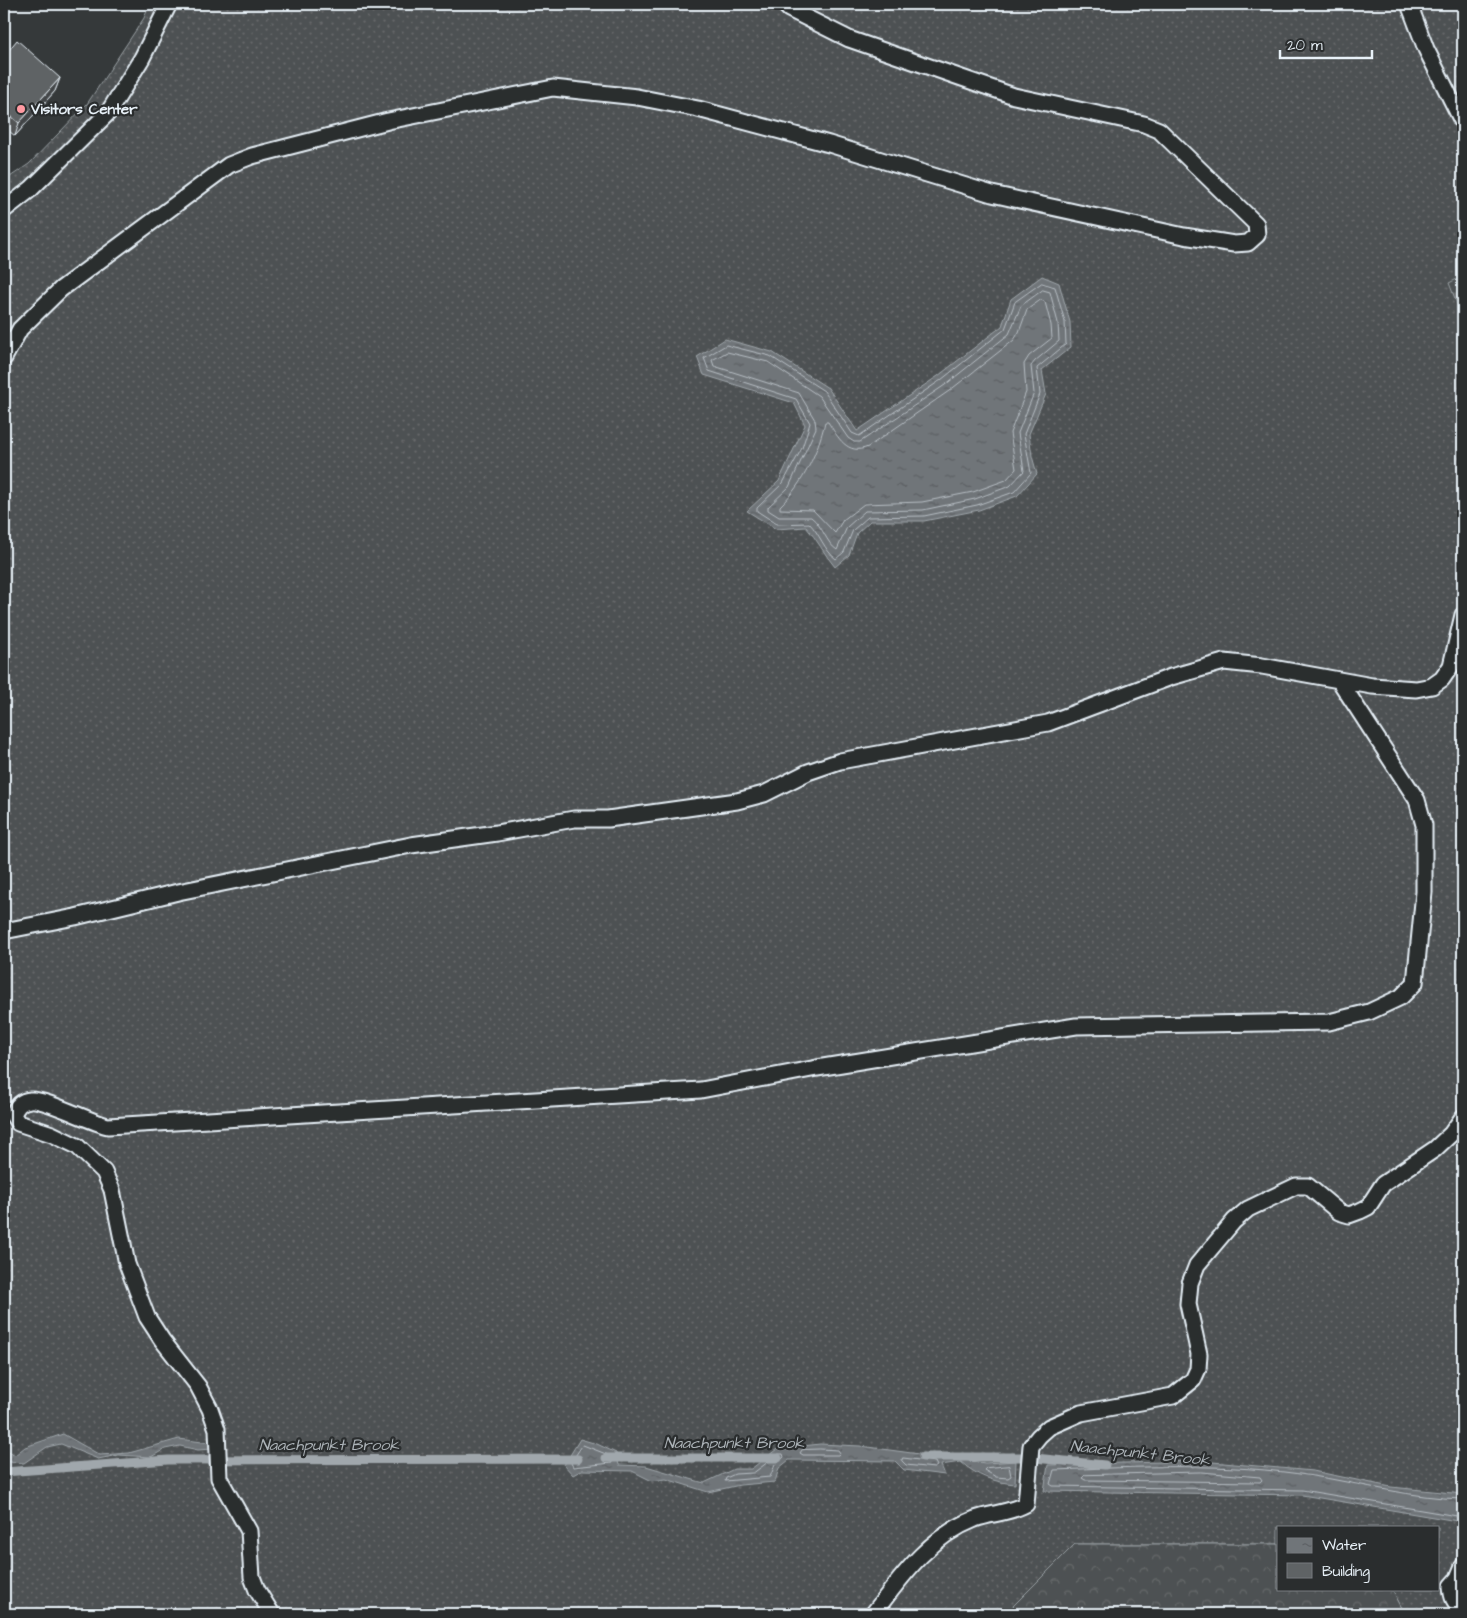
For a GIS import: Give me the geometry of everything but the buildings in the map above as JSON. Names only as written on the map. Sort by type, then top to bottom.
[{"type":"lane","points":[[4,210],[31,189],[108,113],[142,58],[170,4]]},
{"type":"lane","points":[[4,358],[20,329],[61,289],[229,165],[252,156],[388,120],[553,88],[637,97],[698,109],[829,144],[992,194],[1174,234],[1234,244],[1248,242],[1257,235],[1256,224],[1160,130],[1144,124],[1014,96],[849,39],[789,9],[784,4]]},
{"type":"lane","points":[[1409,4],[1426,49],[1463,123]]},
{"type":"lane","points":[[4,931],[75,917],[178,892],[411,845],[497,833],[574,819],[608,819],[737,801],[764,794],[808,772],[840,761],[1048,723],[1170,678],[1224,662],[1262,666],[1372,686],[1407,689],[1432,686],[1442,679],[1451,666],[1463,615]]},
{"type":"lane","points":[[272,1614],[257,1590],[252,1577],[249,1531],[218,1473],[217,1429],[210,1408],[198,1386],[162,1340],[147,1316],[127,1264],[112,1190],[104,1172],[77,1146],[52,1134],[18,1123],[13,1115],[15,1108],[22,1102],[31,1100],[45,1103],[108,1126],[701,1090],[817,1068],[1076,1026],[1329,1022],[1369,1012],[1401,998],[1415,983],[1424,892],[1424,825],[1417,800],[1339,680]]},
{"type":"lane","points":[[873,1614],[924,1550],[941,1537],[977,1518],[1019,1508],[1026,1504],[1031,1446],[1039,1436],[1068,1418],[1081,1413],[1173,1396],[1193,1380],[1198,1369],[1199,1354],[1188,1304],[1190,1283],[1202,1259],[1234,1221],[1248,1209],[1296,1186],[1308,1186],[1339,1212],[1349,1215],[1360,1212],[1368,1207],[1383,1184],[1436,1149],[1451,1134],[1463,1117]]},
{"type":"lane","points":[[1463,1566],[1458,1578],[1451,1586],[1451,1591],[1455,1603],[1463,1608]]},
{"type":"green space","points":[[150,4],[1463,4],[1463,1614],[1405,1614],[1393,1590],[1440,1590],[1440,1526],[1277,1526],[1277,1544],[1075,1544],[1005,1614],[4,1614],[4,181],[29,164],[87,104],[144,18]]},
{"type":"green space","points":[[1463,276],[1463,319],[1449,283]]},
{"type":"green space","points":[[1075,1544],[1277,1544],[1277,1590],[1393,1590],[1405,1614],[1005,1614]]},
{"type":"water","points":[[1042,276],[1059,283],[1070,322],[1071,347],[1042,370],[1046,394],[1029,434],[1037,474],[1017,496],[979,510],[924,521],[870,521],[857,533],[849,555],[835,567],[806,527],[776,529],[747,511],[779,481],[805,425],[794,403],[704,375],[697,357],[725,339],[772,352],[828,388],[857,431],[938,376],[1002,326],[1011,299]]},
{"type":"water","points":[[63,1434],[100,1455],[129,1453],[179,1439],[210,1443],[212,1449],[198,1450],[180,1446],[165,1449],[151,1457],[118,1455],[98,1459],[61,1444],[47,1447],[24,1463],[8,1462],[4,1459],[4,1448],[15,1455],[25,1447]]},
{"type":"water","points":[[580,1439],[597,1444],[616,1453],[619,1465],[646,1466],[704,1483],[734,1469],[751,1469],[777,1449],[820,1444],[860,1446],[985,1463],[1016,1461],[1015,1484],[986,1478],[961,1462],[941,1465],[945,1475],[904,1470],[895,1461],[789,1460],[779,1468],[775,1482],[740,1485],[708,1492],[666,1479],[652,1481],[632,1471],[582,1470],[573,1475],[564,1465]]},
{"type":"water","points":[[1201,1461],[1313,1471],[1391,1487],[1463,1494],[1463,1522],[1302,1495],[1044,1491],[1048,1465]]},
{"type":"waterway","name":"Naachpunkt Brook","points":[[923,1457],[1025,1457],[1105,1465]]},
{"type":"waterway","name":"Naachpunkt Brook","points":[[606,1458],[778,1458]]},
{"type":"waterway","name":"Naachpunkt Brook","points":[[4,1472],[168,1460],[578,1459]]},
{"type":"place","name":"Visitors Center","points":[[21,109]]}]
